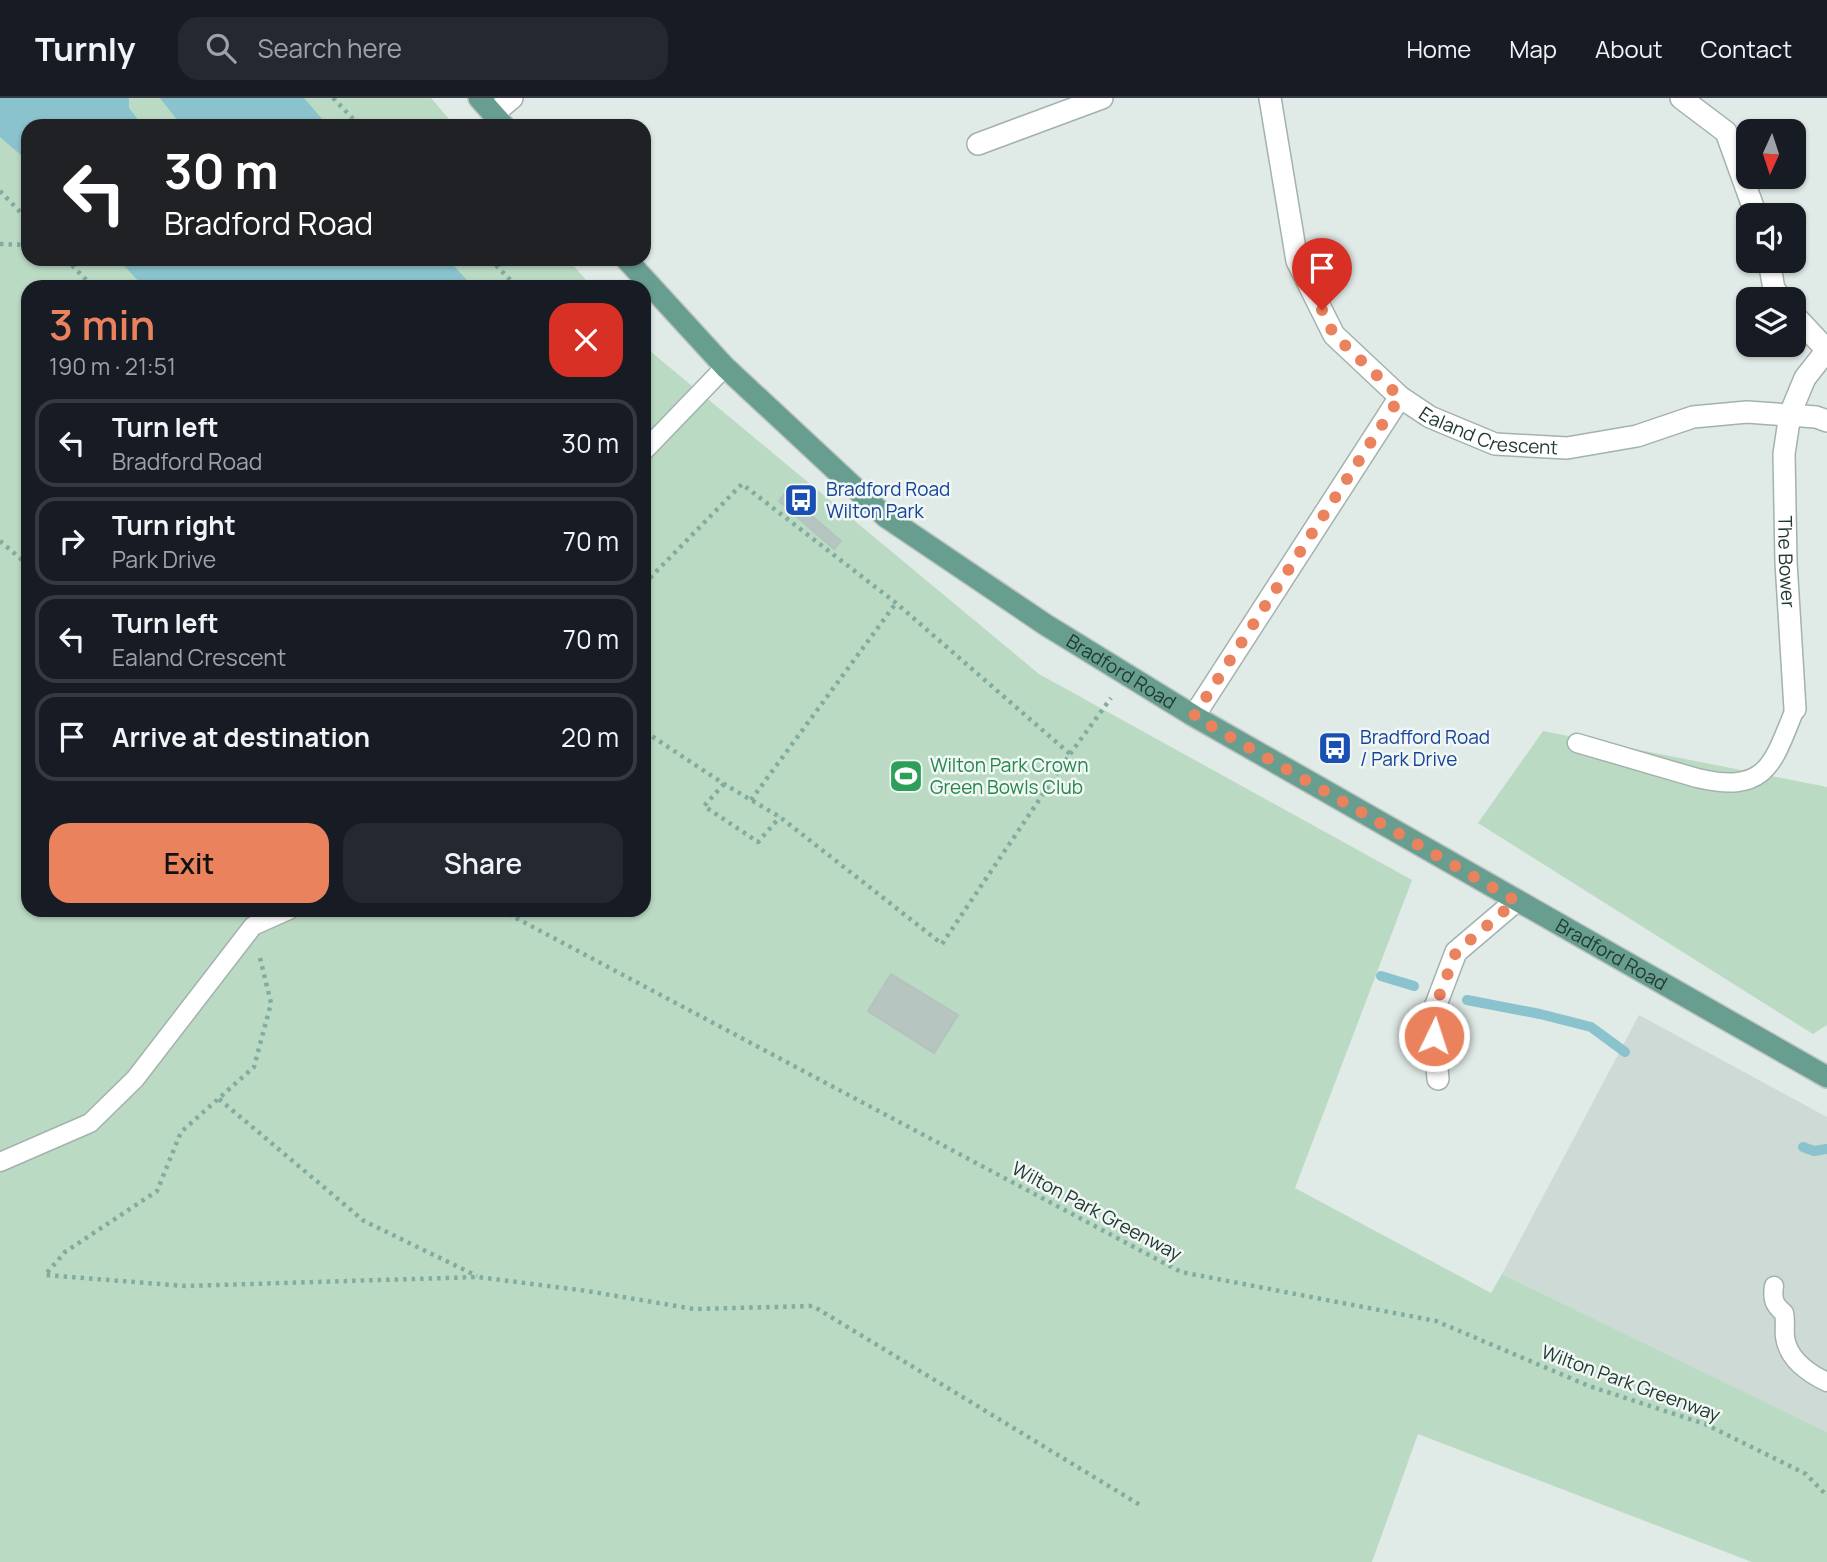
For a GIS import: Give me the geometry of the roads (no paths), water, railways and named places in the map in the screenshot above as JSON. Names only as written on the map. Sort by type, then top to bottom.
[{"type":"main road","name":"Bradford Road","points":[[632,266],[645,280]]},
{"type":"main road","name":"Bradford Road","points":[[651,286],[725,367],[886,517],[1046,625],[1194,716],[1827,1077]]},
{"type":"street","points":[[492,113],[512,98]]},
{"type":"street","points":[[978,144],[1102,98]]},
{"type":"street","name":"Ealand Crescent","points":[[1270,98],[1297,261],[1334,335],[1400,397],[1430,417],[1495,444],[1567,448],[1637,436],[1693,417],[1747,412],[1790,414],[1827,421]]},
{"type":"street","points":[[1681,98],[1727,132],[1752,203]]},
{"type":"street","points":[[1806,328],[1827,351]]},
{"type":"street","name":"The Bower","points":[[1795,709],[1786,562],[1784,454],[1790,414],[1805,378],[1827,351]]},
{"type":"street","points":[[1194,716],[1400,397]]},
{"type":"street","points":[[1438,1079],[1432,1015],[1456,952],[1516,901]]},
{"type":"lane","points":[[651,444],[725,367]]},
{"type":"lane","points":[[1577,743],[1716,783],[1744,783],[1754,779],[1769,764],[1780,747],[1795,709]]},
{"type":"lane","points":[[0,1162],[90,1123],[135,1079],[253,926],[273,917]]},
{"type":"lane","points":[[1774,1286],[1773,1297],[1777,1308],[1784,1313],[1786,1341],[1793,1358],[1827,1382]]},
{"type":"water","points":[[0,98],[129,98],[129,108],[138,119],[21,119],[21,155],[0,137]]},
{"type":"water","points":[[160,98],[304,98],[322,119],[176,119]]},
{"type":"water","points":[[124,266],[454,266],[467,280],[138,280]]},
{"type":"waterway","points":[[1381,976],[1414,986]]},
{"type":"waterway","points":[[1467,1000],[1591,1027],[1625,1052]]},
{"type":"waterway","points":[[1803,1147],[1814,1151],[1827,1149]]},
{"type":"place","name":"Bradford Road Wilton Park","points":[[801,500]]},
{"type":"place","name":"Bradfford Road / Park Drive","points":[[1335,748]]},
{"type":"place","name":"Wilton Park Crown Green Bowls Club","points":[[906,776]]}]
